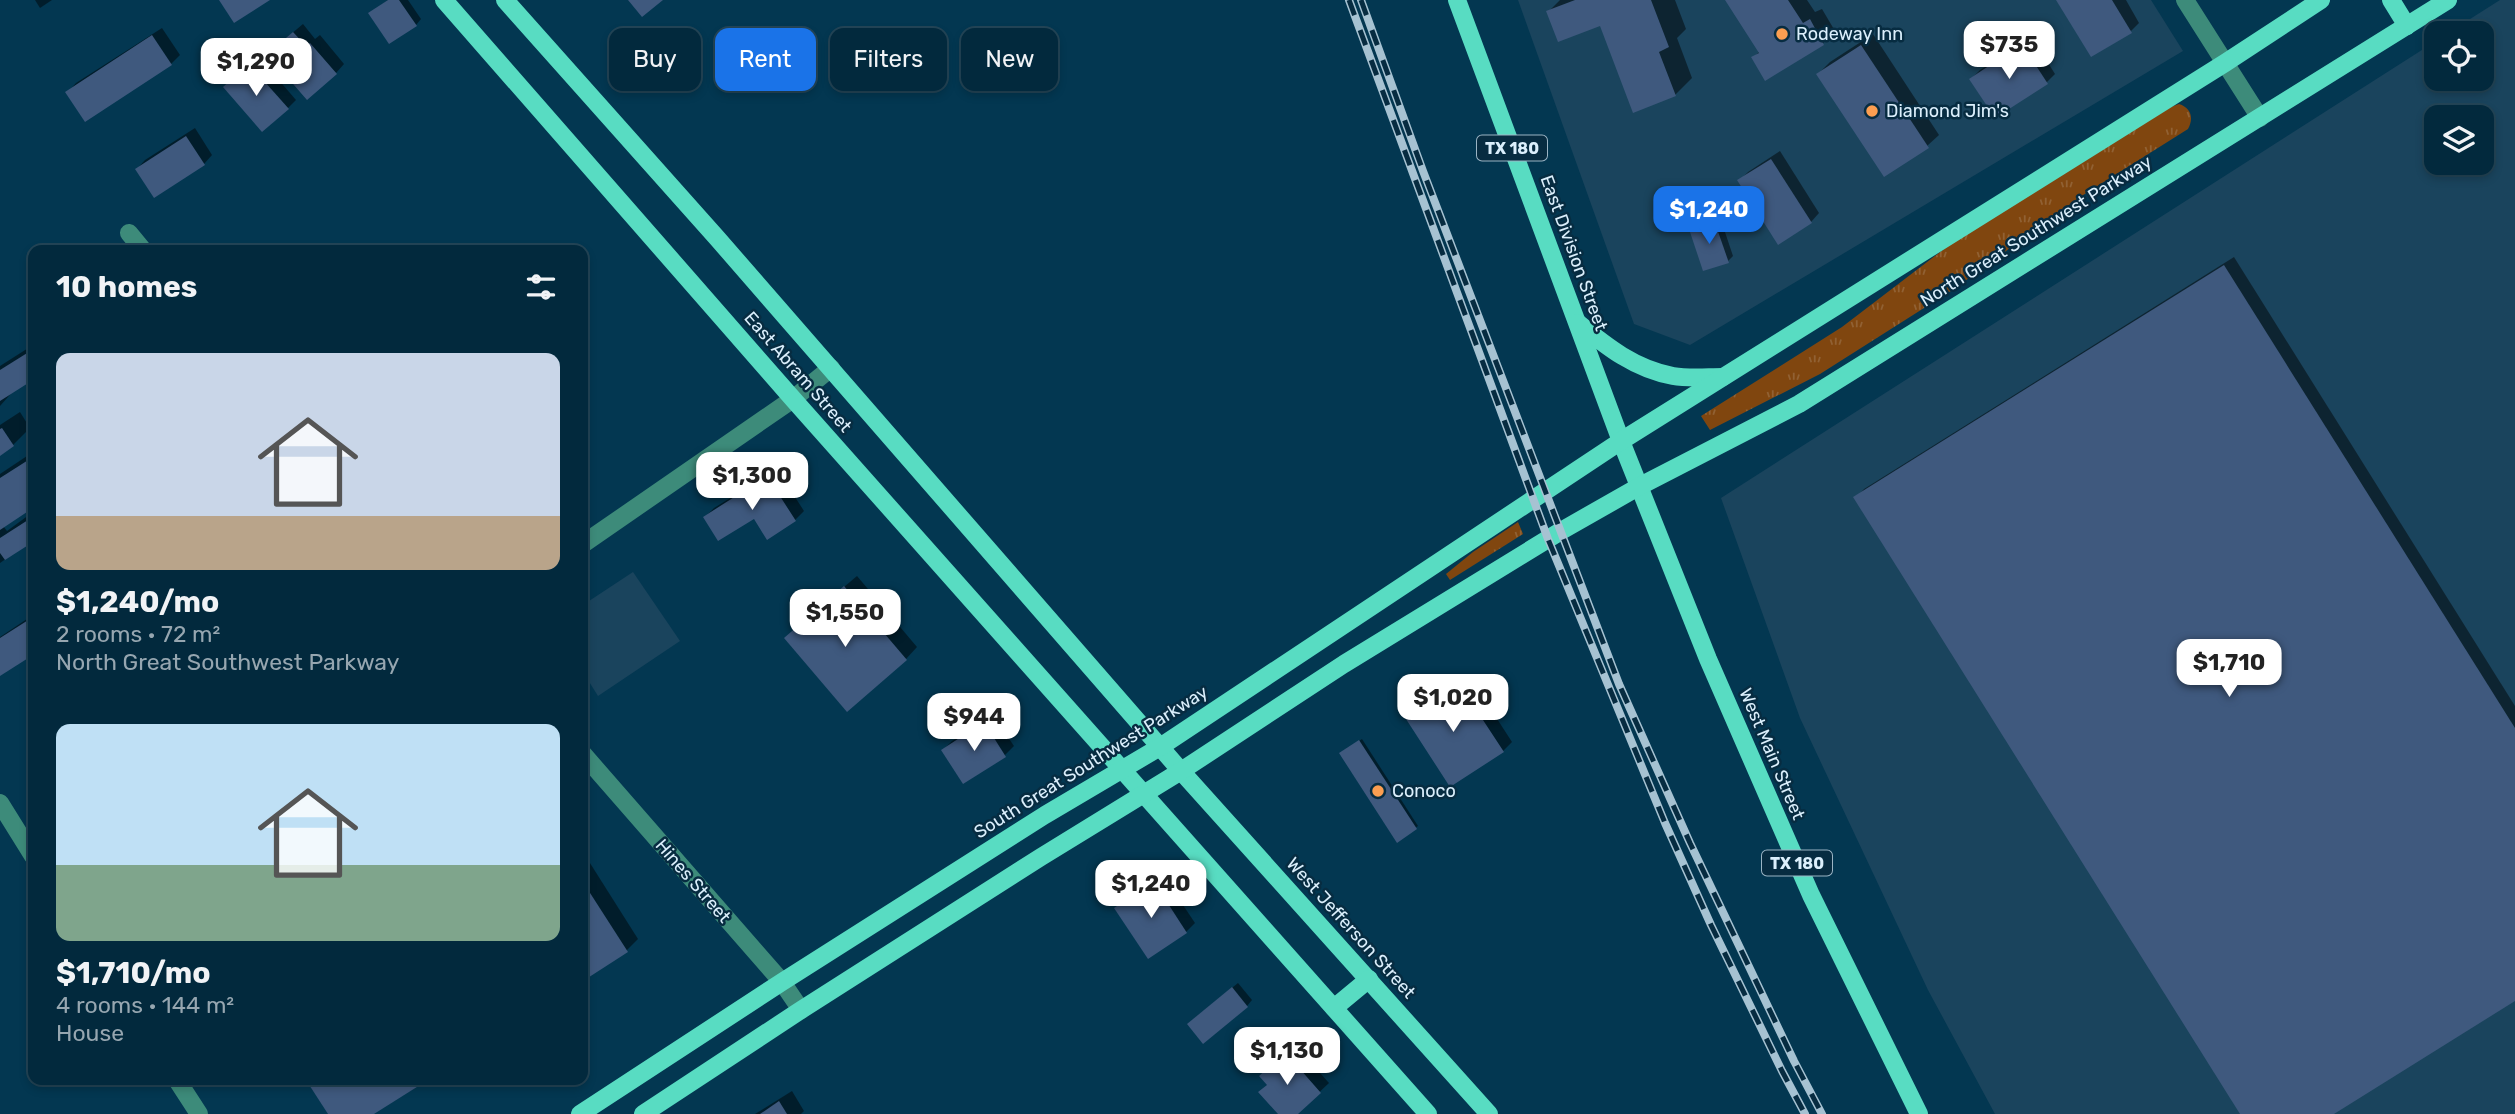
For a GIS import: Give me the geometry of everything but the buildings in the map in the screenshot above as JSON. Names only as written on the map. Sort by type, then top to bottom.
[{"type":"main road","name":"East Abram Street","points":[[444,0],[793,399],[1123,769]]},
{"type":"main road","points":[[495,0],[551,52]]},
{"type":"main road","name":"East Abram Street","points":[[505,0],[831,368],[1181,771]]},
{"type":"main road","name":"East Division Street","points":[[1457,0],[1621,441]]},
{"type":"main road","points":[[1621,441],[2322,0]]},
{"type":"main road","points":[[2391,0],[2407,26]]},
{"type":"main road","name":"North Great Southwest Parkway","points":[[1640,486],[1799,404],[2448,0]]},
{"type":"main road","points":[[1577,323],[1613,352],[1644,368],[1675,376],[1723,377]]},
{"type":"main road","name":"West Main Street","points":[[1621,441],[1708,659],[1811,895],[1919,1114]]},
{"type":"main road","name":"South Great Southwest Parkway","points":[[580,1114],[782,982],[1045,816],[1160,747],[1621,441]]},
{"type":"main road","points":[[643,1114],[801,1010],[1181,771],[1344,664],[1541,543],[1640,486]]},
{"type":"main road","points":[[1123,769],[1428,1114]]},
{"type":"main road","name":"West Jefferson Street","points":[[1181,771],[1489,1114]]},
{"type":"main road","points":[[1334,1007],[1369,979]]},
{"type":"street","points":[[2185,0],[2260,118]]},
{"type":"street","points":[[129,233],[139,245]]},
{"type":"street","points":[[588,541],[793,399],[831,368]]},
{"type":"street","name":"Hines Street","points":[[588,760],[782,982],[801,1010]]},
{"type":"street","points":[[0,803],[28,848]]},
{"type":"street","points":[[180,1085],[199,1114]]},
{"type":"shaded area","points":[[1518,0],[2151,0],[2183,51],[1690,345],[1634,324]]},
{"type":"shaded area","points":[[2500,0],[2515,0],[2515,1114],[1995,1114],[1928,990],[1800,718],[1721,498],[2424,49],[2424,91],[2494,91],[2494,21],[2467,21]]},
{"type":"shaded area","points":[[633,572],[680,641],[598,696],[588,680],[588,602]]},
{"type":"green space","points":[[2179,104],[2190,114],[2188,129],[2080,197],[1954,289],[1820,374],[1710,430],[1701,416],[1842,327],[1948,246],[2168,108]]},
{"type":"green space","points":[[1518,522],[1523,534],[1450,580],[1446,574]]},
{"type":"railway","points":[[1349,0],[1548,539],[1665,823],[1711,925],[1805,1114]]},
{"type":"railway","points":[[1361,0],[1423,171],[1619,684],[1690,843],[1822,1114]]},
{"type":"place","name":"Rodeway Inn","points":[[1782,34]]},
{"type":"place","name":"Diamond Jim's","points":[[1872,111]]},
{"type":"place","name":"Conoco","points":[[1378,791]]}]
